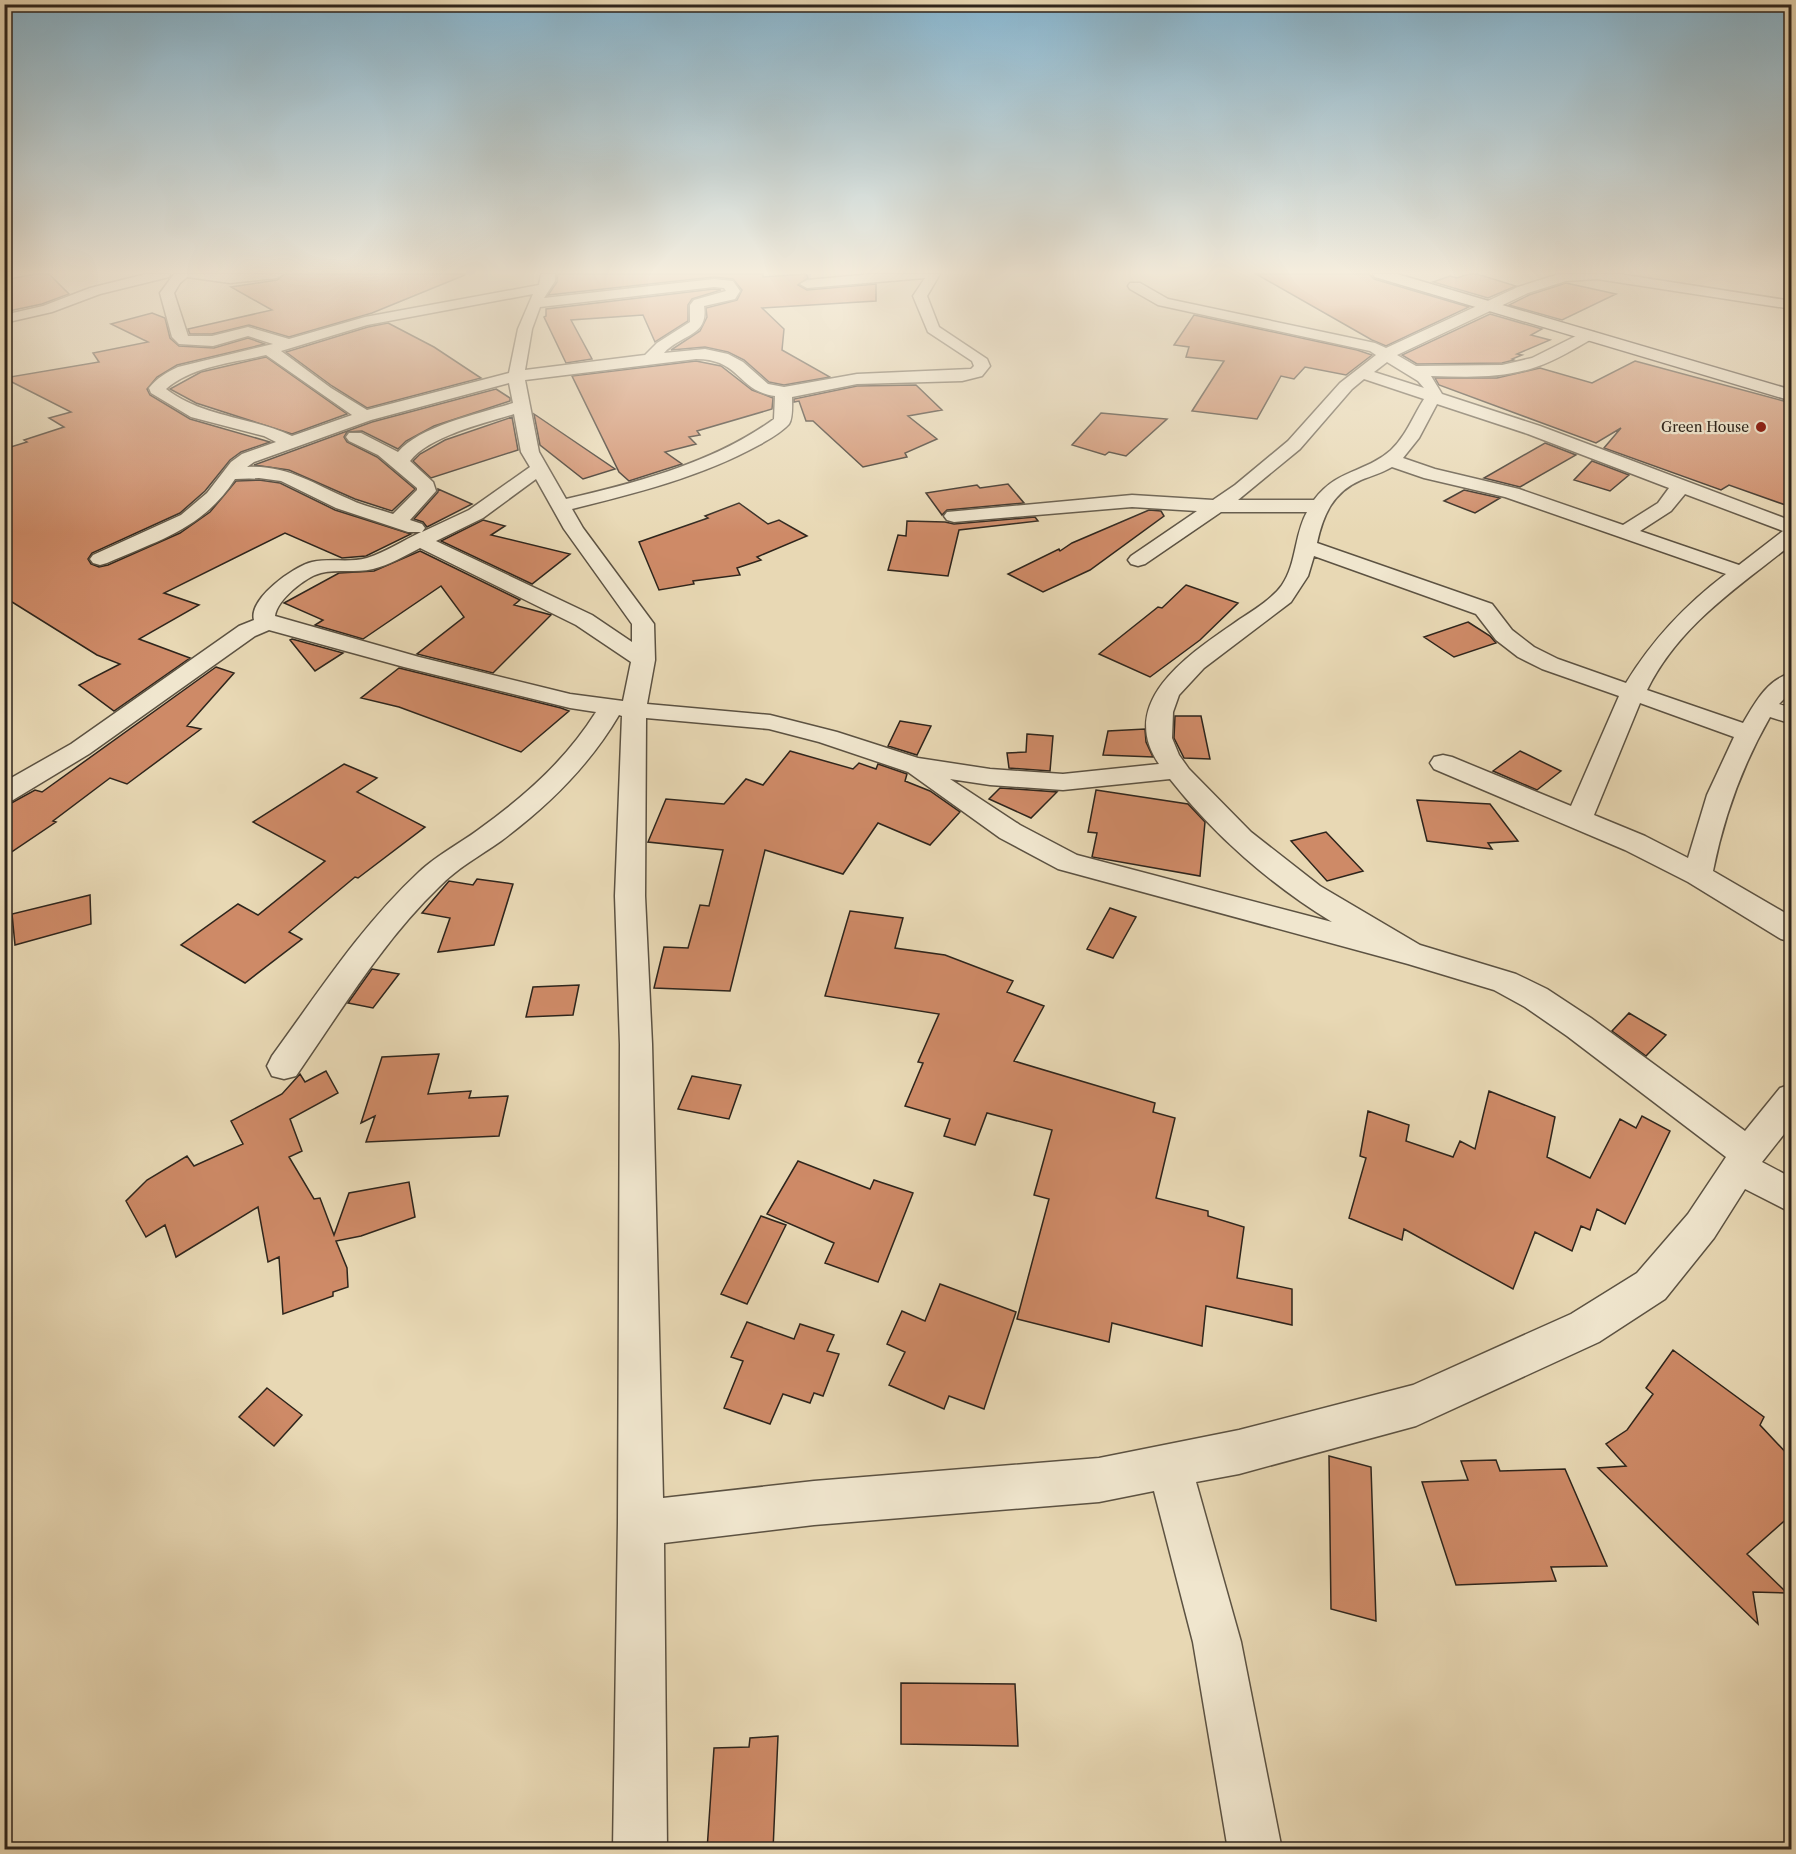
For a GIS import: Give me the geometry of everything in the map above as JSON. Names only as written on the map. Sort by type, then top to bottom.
[{"type":"street","points":[[225,361],[184,370],[171,376],[157,387],[159,393],[197,413],[270,432],[291,442]]},
{"type":"street","points":[[284,361],[325,391],[365,416]]},
{"type":"street","points":[[284,1066],[396,914],[439,871],[491,835],[553,785],[622,709],[643,660],[643,624],[559,506],[530,452],[519,391],[522,361]]},
{"type":"street","points":[[100,559],[188,519],[214,497],[230,474],[248,458],[291,442],[365,416],[519,391],[644,361]]},
{"type":"street","points":[[730,361],[736,364],[749,380],[760,387],[784,392],[876,377],[962,376],[976,373],[982,366],[980,361]]},
{"type":"street","points":[[1138,560],[1242,489],[1294,445],[1346,386],[1378,361]]},
{"type":"street","points":[[1398,361],[1413,370],[1432,388],[1430,401],[1405,447],[1390,460],[1334,487],[1319,506],[1305,546],[1300,571],[1285,595],[1190,669],[1172,686],[1161,708],[1160,741],[1176,770],[1254,851],[1297,885],[1409,953]]},
{"type":"street","points":[[1413,370],[1484,371],[1518,368],[1538,361]]},
{"type":"street","points":[[1674,361],[1791,396]]},
{"type":"street","points":[[1361,373],[1430,401]]},
{"type":"street","points":[[1346,386],[1430,401],[1534,430],[1791,528]]},
{"type":"street","points":[[400,462],[403,456],[421,443],[473,421],[519,391]]},
{"type":"street","points":[[559,506],[665,477],[759,438],[782,421],[784,392]]},
{"type":"street","points":[[355,437],[384,451],[400,462],[426,486],[427,491],[398,521]]},
{"type":"street","points":[[1390,460],[1431,474],[1490,486],[1742,573]]},
{"type":"street","points":[[266,623],[262,618],[263,610],[269,601],[313,568],[362,566],[493,504],[539,469]]},
{"type":"street","points":[[230,474],[259,472],[286,476],[343,504],[398,521],[558,606],[643,660]]},
{"type":"street","points":[[1624,532],[1666,507],[1676,497],[1680,485]]},
{"type":"street","points":[[954,516],[1132,501],[1217,506],[1319,506]]},
{"type":"street","points":[[1579,818],[1633,694],[1663,645],[1702,604],[1791,534]]},
{"type":"street","points":[[1305,546],[1484,609],[1497,620],[1502,634],[1521,650],[1550,664],[1748,734]]},
{"type":"street","points":[[4,794],[80,749],[247,631],[266,623],[276,623],[412,662],[529,692],[622,709],[711,715],[770,722],[828,737],[914,766],[990,777],[1063,782],[1176,770]]},
{"type":"street","points":[[1698,875],[1706,837],[1725,778],[1764,707],[1778,687],[1791,680]]},
{"type":"street","points":[[1764,707],[1791,717]]},
{"type":"street","points":[[622,709],[636,1044],[641,1523],[640,1850]]},
{"type":"street","points":[[1443,763],[1635,843],[1698,875],[1791,931]]},
{"type":"street","points":[[914,766],[1012,834],[1039,850],[1068,862],[1409,953],[1505,982],[1536,998],[1579,1027],[1791,1197]]},
{"type":"street","points":[[641,1523],[814,1503],[1099,1480],[1262,1446],[1416,1405],[1489,1374],[1586,1328],[1651,1286],[1701,1226],[1744,1161],[1791,1098]]},
{"type":"street","points":[[1170,1466],[1217,1642],[1255,1850]]},
{"type":"building","points":[[196,361],[177,365],[157,377],[147,389],[150,395],[190,419],[270,442],[241,452],[230,460],[205,491],[180,513],[92,553],[88,559],[91,564],[99,567],[108,565],[180,533],[210,512],[236,481],[259,480],[280,483],[335,510],[411,534],[366,556],[342,558],[285,533],[164,593],[199,605],[139,639],[190,658],[114,711],[79,685],[120,664],[97,655],[4,597],[4,449],[64,427],[49,418],[71,412],[4,378],[99,362]]},
{"type":"building","points":[[251,361],[271,361],[347,414],[292,434],[196,403],[170,389],[201,372]]},
{"type":"building","points":[[298,361],[454,361],[481,378],[367,408]]},
{"type":"building","points":[[696,361],[721,366],[752,390],[773,398],[772,409],[697,431],[700,435],[689,437],[696,444],[665,452],[682,464],[629,481],[619,472],[572,376]]},
{"type":"building","points":[[745,361],[801,361],[830,377],[784,385],[769,382]]},
{"type":"building","points":[[1219,361],[1365,361],[1346,375],[1305,367],[1294,379],[1281,376],[1257,419],[1192,411],[1224,361]]},
{"type":"building","points":[[1411,361],[1512,361],[1502,363],[1417,364]]},
{"type":"building","points":[[1635,361],[1791,403],[1791,507],[1729,485],[1721,490],[1604,448],[1621,428],[1596,443],[1439,385],[1435,378],[1497,378],[1540,368],[1592,383]]},
{"type":"building","points":[[916,385],[942,410],[908,416],[937,439],[905,453],[907,457],[863,467],[813,421],[806,421],[799,401],[794,402],[794,399],[857,386]]},
{"type":"building","points":[[496,389],[510,398],[510,401],[434,426],[406,441],[398,449],[362,431],[347,432],[344,437],[347,442],[377,457],[415,489],[392,511],[355,499],[289,470],[254,465],[372,422]]},
{"type":"building","points":[[1101,413],[1167,419],[1126,456],[1109,452],[1105,455],[1072,445]]},
{"type":"building","points":[[534,414],[615,469],[583,479],[540,445]]},
{"type":"building","points":[[512,417],[518,450],[431,478],[413,461],[420,454],[445,440]]},
{"type":"building","points":[[1545,443],[1576,455],[1520,487],[1484,478]]},
{"type":"building","points":[[1592,461],[1629,475],[1610,491],[1574,480]]},
{"type":"building","points":[[1008,484],[1024,503],[947,510],[942,515],[926,493],[977,485],[980,488]]},
{"type":"building","points":[[438,489],[472,504],[427,527],[423,522],[414,519],[438,492]]},
{"type":"building","points":[[1464,490],[1500,498],[1475,513],[1444,501]]},
{"type":"building","points":[[739,503],[768,524],[779,520],[807,536],[757,557],[761,560],[737,568],[740,575],[693,581],[694,584],[659,590],[639,542],[708,518],[705,516]]},
{"type":"building","points":[[1149,510],[1161,511],[1164,516],[1090,570],[1043,592],[1008,574],[1059,549],[1060,551],[1072,543]]},
{"type":"building","points":[[1035,517],[1038,521],[959,530],[948,576],[888,570],[898,535],[906,536],[907,521],[954,524]]},
{"type":"building","points":[[483,520],[505,526],[491,535],[570,554],[532,584],[441,541]]},
{"type":"building","points":[[420,551],[520,600],[514,605],[551,615],[493,673],[417,654],[464,617],[441,586],[363,639],[315,625],[323,620],[284,603],[339,573],[374,571]]},
{"type":"building","points":[[1186,585],[1238,603],[1200,640],[1150,677],[1099,654],[1158,607],[1162,608]]},
{"type":"building","points":[[1468,622],[1490,636],[1496,643],[1454,657],[1424,637]]},
{"type":"building","points":[[290,640],[343,653],[315,671]]},
{"type":"building","points":[[216,667],[234,673],[187,726],[201,729],[127,784],[110,778],[53,821],[56,822],[4,857],[4,807],[35,790],[42,792]]},
{"type":"building","points":[[399,668],[569,711],[521,752],[399,707],[361,698]]},
{"type":"building","points":[[1175,716],[1201,716],[1210,759],[1184,758],[1174,738]]},
{"type":"building","points":[[900,721],[931,726],[917,755],[888,746]]},
{"type":"building","points":[[1145,729],[1146,742],[1153,757],[1103,755],[1108,731]]},
{"type":"building","points":[[1027,734],[1053,736],[1050,771],[1009,768],[1007,753],[1026,752]]},
{"type":"building","points":[[790,751],[853,769],[859,763],[876,769],[878,764],[907,774],[905,781],[930,791],[960,812],[930,845],[878,823],[843,874],[765,850],[730,991],[654,988],[664,947],[688,948],[700,905],[709,906],[723,850],[648,842],[666,799],[724,804],[746,779],[763,785]]},
{"type":"building","points":[[1520,751],[1561,771],[1537,790],[1493,771]]},
{"type":"building","points":[[344,764],[377,778],[357,792],[425,827],[358,878],[355,877],[289,932],[302,939],[245,983],[181,945],[238,904],[258,915],[325,861],[253,822]]},
{"type":"building","points":[[1000,788],[1057,792],[1031,818],[989,799]]},
{"type":"building","points":[[1096,790],[1188,804],[1205,822],[1200,876],[1092,857],[1097,833],[1088,832]]},
{"type":"building","points":[[1417,800],[1490,804],[1518,841],[1488,843],[1492,849],[1427,841]]},
{"type":"building","points":[[1326,832],[1363,871],[1327,881],[1291,841]]},
{"type":"building","points":[[477,879],[513,884],[494,945],[438,952],[450,918],[422,913],[449,881],[473,885]]},
{"type":"building","points":[[90,895],[91,924],[15,945],[12,914]]},
{"type":"building","points":[[1110,908],[1136,917],[1113,958],[1087,949]]},
{"type":"building","points":[[850,911],[903,918],[895,948],[945,955],[1013,981],[1007,992],[1044,1006],[1014,1061],[1155,1103],[1153,1112],[1175,1118],[1156,1198],[1208,1211],[1208,1216],[1244,1227],[1237,1278],[1292,1289],[1292,1325],[1206,1306],[1202,1346],[1112,1323],[1109,1342],[1017,1319],[1049,1199],[1034,1195],[1052,1130],[987,1113],[975,1145],[944,1136],[950,1119],[905,1106],[923,1063],[918,1062],[939,1014],[825,996]]},
{"type":"building","points":[[372,969],[399,974],[373,1008],[348,1003]]},
{"type":"building","points":[[579,985],[573,1015],[526,1017],[533,987]]},
{"type":"building","points":[[1629,1013],[1666,1035],[1646,1056],[1612,1031]]},
{"type":"building","points":[[439,1054],[428,1094],[471,1091],[469,1098],[508,1096],[499,1136],[366,1142],[375,1116],[361,1123],[382,1057]]},
{"type":"building","points":[[326,1071],[338,1093],[290,1119],[302,1151],[289,1157],[314,1199],[320,1198],[334,1235],[349,1193],[409,1182],[415,1217],[361,1236],[336,1241],[347,1268],[348,1287],[333,1292],[333,1296],[283,1314],[279,1257],[268,1262],[258,1207],[176,1257],[165,1225],[146,1237],[126,1201],[147,1180],[187,1156],[194,1166],[243,1144],[231,1121],[282,1094],[300,1074],[305,1082]]},
{"type":"building","points":[[692,1076],[741,1085],[729,1119],[678,1109]]},
{"type":"building","points":[[1489,1091],[1555,1117],[1547,1157],[1590,1178],[1620,1119],[1636,1128],[1642,1116],[1670,1131],[1625,1224],[1597,1209],[1590,1230],[1581,1226],[1572,1251],[1535,1232],[1513,1289],[1404,1229],[1402,1240],[1349,1218],[1366,1158],[1360,1156],[1368,1111],[1409,1125],[1406,1141],[1453,1157],[1460,1141],[1475,1149]]},
{"type":"building","points":[[798,1161],[870,1189],[874,1180],[913,1193],[878,1282],[825,1263],[834,1243],[767,1214]]},
{"type":"building","points":[[761,1216],[786,1225],[747,1304],[721,1294]]},
{"type":"building","points":[[940,1284],[1016,1312],[984,1409],[949,1396],[944,1409],[889,1385],[905,1352],[887,1344],[902,1311],[925,1321]]},
{"type":"building","points":[[747,1322],[794,1339],[800,1324],[834,1335],[827,1351],[839,1354],[823,1396],[814,1393],[810,1403],[783,1394],[770,1424],[724,1408],[743,1361],[731,1357]]},
{"type":"building","points":[[1673,1350],[1764,1417],[1760,1425],[1791,1458],[1791,1515],[1747,1554],[1787,1593],[1753,1592],[1758,1624],[1598,1468],[1626,1466],[1606,1444],[1627,1430],[1653,1394],[1646,1388]]},
{"type":"building","points":[[267,1388],[302,1415],[274,1446],[239,1417]]},
{"type":"building","points":[[1329,1456],[1371,1467],[1376,1621],[1331,1609]]},
{"type":"building","points":[[1496,1460],[1500,1471],[1565,1469],[1607,1566],[1551,1567],[1556,1581],[1456,1585],[1422,1482],[1468,1480],[1461,1461]]},
{"type":"building","points":[[901,1683],[1015,1684],[1018,1746],[901,1744]]},
{"type":"building","points":[[778,1736],[773,1850],[707,1850],[714,1748],[749,1747],[750,1738]]},
{"type":"place","name":"Green House","points":[[1761,427]]}]
